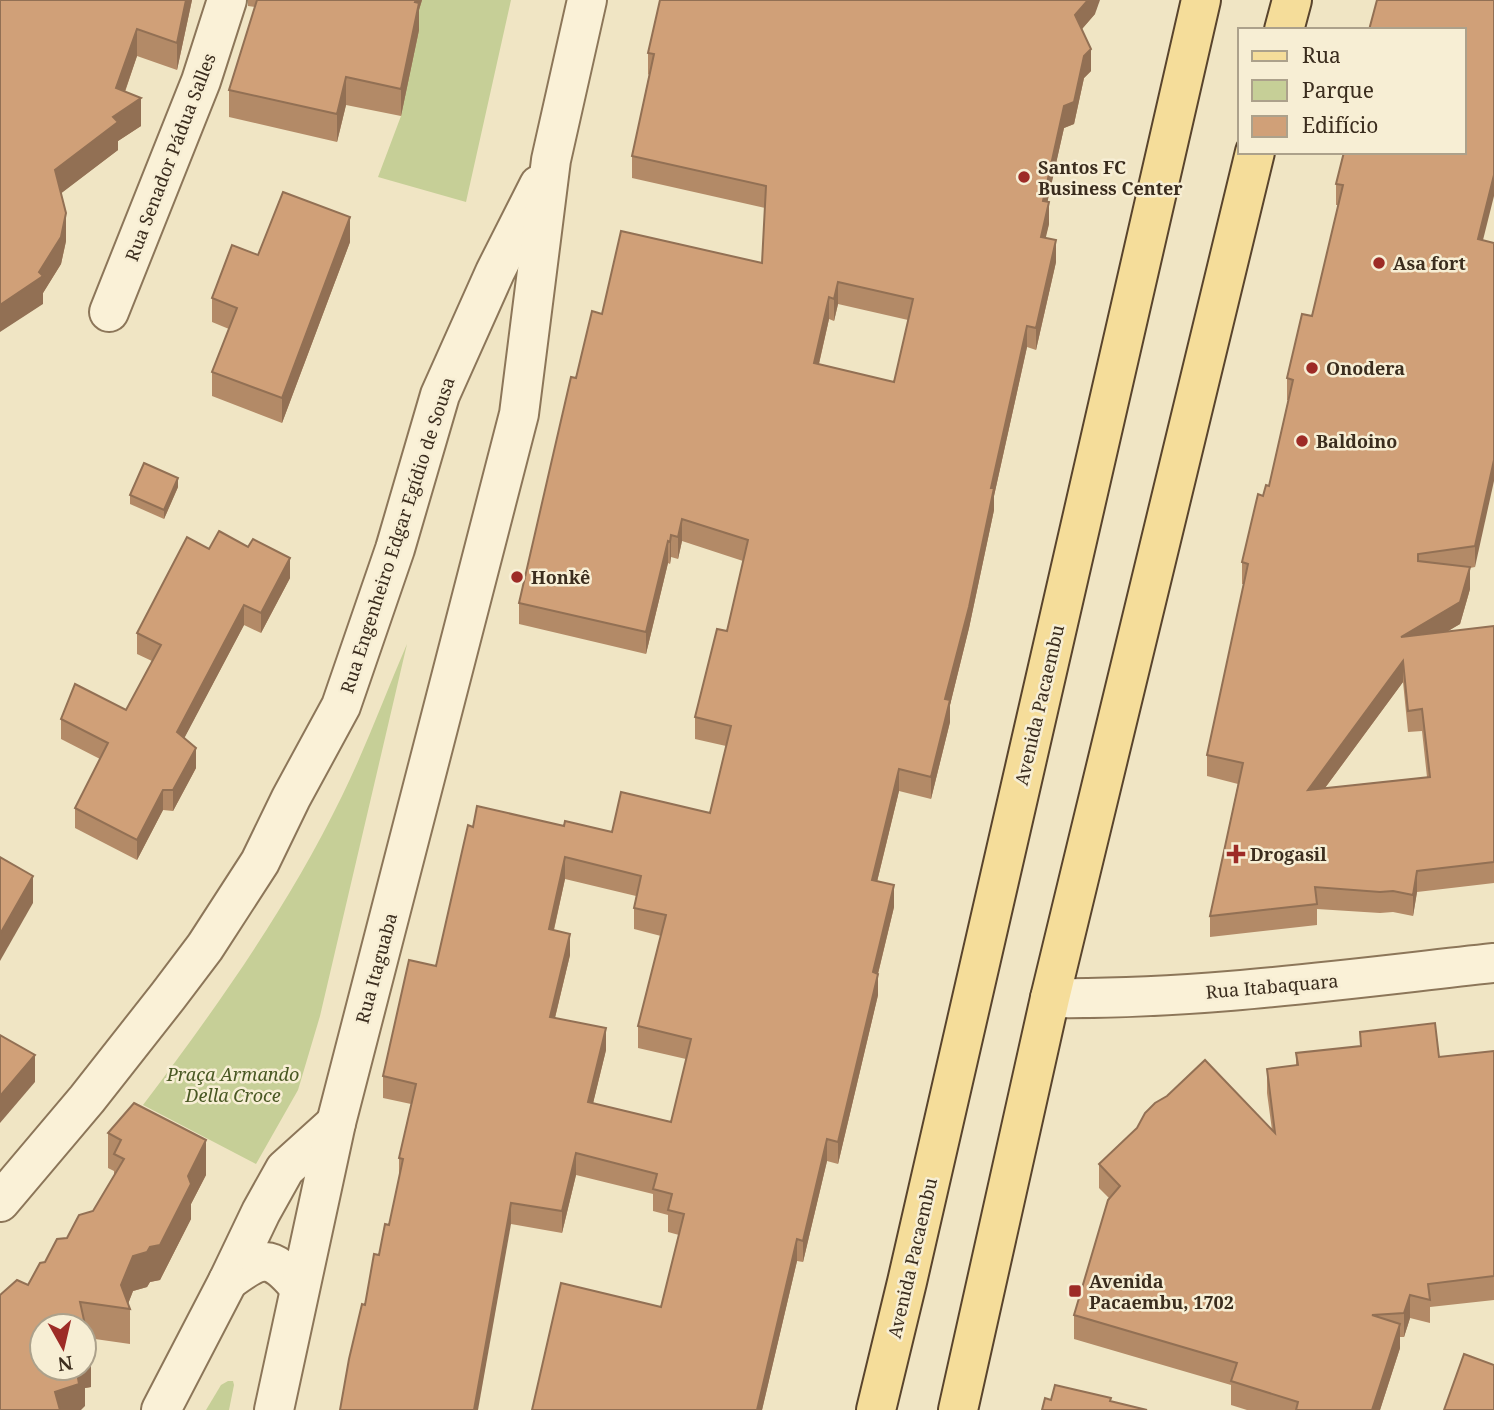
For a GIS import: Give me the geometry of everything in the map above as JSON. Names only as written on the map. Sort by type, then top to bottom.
[{"type":"main road","name":"Avenida Pacaembu","points":[[876,1410],[1201,0]]},
{"type":"main road","points":[[1285,28],[1292,0]]},
{"type":"main road","points":[[958,1410],[1050,998],[1255,154]]},
{"type":"street","name":"Rua Senador Pádua Salles","points":[[109,312],[201,81],[227,0]]},
{"type":"street","name":"Rua Engenheiro Edgar Egídio de Sousa","points":[[491,529],[519,414],[551,160],[587,0]]},
{"type":"street","name":"Rua Engenheiro Edgar Egídio de Sousa","points":[[0,1202],[87,1099],[168,996],[205,947],[260,862],[291,797],[341,706],[395,549],[440,395],[495,272],[551,160]]},
{"type":"street","name":"Rua Itaguaba","points":[[274,1410],[336,1123],[491,529]]},
{"type":"street","name":"Rua Itabaquara","points":[[1050,998],[1110,999],[1242,990],[1494,963]]},
{"type":"street","points":[[161,1410],[285,1169],[336,1123]]},
{"type":"street","points":[[228,1281],[252,1263],[266,1261],[284,1270],[299,1287]]},
{"type":"green space","points":[[416,0],[511,0],[466,202],[378,177],[401,116]]},
{"type":"green space","name":"Praça Armando Della Croce","points":[[407,644],[320,1016],[298,1090],[256,1164],[143,1105],[250,955],[299,877],[351,777]]},
{"type":"green space","points":[[233,1381],[234,1385],[229,1410],[206,1410],[221,1385]]},
{"type":"building","points":[[0,0],[186,0],[177,43],[137,29],[116,88],[141,98],[113,117],[118,122],[55,170],[66,213],[61,237],[39,272],[43,276],[0,305]]},
{"type":"building","points":[[257,0],[416,0],[415,2],[419,3],[401,89],[346,77],[337,114],[229,90]]},
{"type":"building","points":[[660,0],[1088,0],[1075,15],[1091,49],[1084,56],[1074,102],[1064,106],[1043,201],[1049,202],[1041,237],[1056,240],[1036,328],[1027,326],[991,488],[994,488],[969,607],[945,699],[950,700],[931,777],[899,769],[872,880],[894,885],[873,972],[878,974],[838,1142],[827,1139],[803,1241],[797,1239],[757,1410],[532,1410],[561,1283],[661,1307],[684,1214],[668,1210],[672,1194],[653,1189],[657,1174],[576,1153],[562,1211],[511,1203],[474,1410],[340,1410],[374,1254],[379,1255],[385,1224],[389,1225],[403,1159],[399,1158],[416,1084],[383,1076],[409,960],[436,966],[468,825],[473,827],[477,806],[564,826],[565,821],[612,832],[621,792],[710,813],[731,726],[695,717],[717,629],[727,631],[748,540],[682,519],[678,537],[671,535],[670,542],[668,541],[646,632],[519,603],[571,377],[576,378],[592,311],[602,314],[621,231],[762,263],[766,186],[632,156],[654,54],[648,53]],"holes":[[[838,282],[913,299],[894,382],[814,363],[829,297],[834,299]],[[565,857],[641,876],[634,908],[666,915],[638,1026],[691,1039],[671,1122],[588,1102],[606,1028],[550,1017],[570,934],[549,929]]]},
{"type":"building","points":[[1377,0],[1494,0],[1494,175],[1478,239],[1494,243],[1494,460],[1475,546],[1418,554],[1418,561],[1470,567],[1460,602],[1401,637],[1494,626],[1494,862],[1417,871],[1413,895],[1393,891],[1315,887],[1317,904],[1210,916],[1243,763],[1207,755],[1248,564],[1242,562],[1258,494],[1263,496],[1266,485],[1269,486],[1293,380],[1287,378],[1302,314],[1312,316],[1343,185],[1336,184],[1344,154],[1466,154],[1466,28],[1370,28]],"holes":[[[1403,661],[1408,711],[1422,709],[1430,777],[1308,790]]]},
{"type":"building","points":[[283,192],[350,217],[282,398],[212,372],[237,308],[212,298],[232,245],[258,255]]},
{"type":"building","points":[[144,463],[178,478],[164,510],[130,495]]},
{"type":"building","points":[[219,531],[248,547],[253,539],[290,558],[261,613],[244,605],[177,732],[196,748],[173,790],[163,790],[137,840],[75,808],[108,743],[61,719],[75,684],[126,710],[161,645],[137,633],[187,537],[209,549]]},
{"type":"building","points":[[0,857],[33,876],[0,934]]},
{"type":"building","points":[[1435,1023],[1439,1057],[1494,1051],[1494,1276],[1428,1284],[1430,1300],[1410,1295],[1404,1313],[1372,1315],[1400,1324],[1372,1410],[1296,1410],[1298,1402],[1231,1381],[1237,1363],[1074,1315],[1108,1200],[1120,1186],[1099,1164],[1137,1128],[1145,1113],[1155,1103],[1167,1096],[1205,1060],[1275,1133],[1267,1069],[1298,1065],[1296,1053],[1361,1046],[1360,1032]]},
{"type":"building","points":[[0,1035],[35,1055],[0,1096]]},
{"type":"building","points":[[134,1103],[206,1140],[188,1176],[191,1184],[160,1245],[133,1256],[121,1285],[130,1309],[80,1302],[82,1312],[28,1312],[28,1382],[79,1382],[55,1392],[60,1410],[0,1410],[0,1295],[17,1280],[28,1285],[40,1263],[45,1262],[57,1239],[67,1238],[79,1215],[93,1211],[124,1159],[114,1154],[121,1140],[108,1133]]},
{"type":"building","points":[[1464,1354],[1494,1365],[1494,1410],[1444,1410]]},
{"type":"building","points":[[1055,1385],[1111,1398],[1110,1401],[1147,1410],[1042,1410],[1045,1398],[1051,1400]]},
{"type":"place","name":"Santos FC Business Center","points":[[1024,177]]},
{"type":"place","name":"Asa fort","points":[[1379,263]]},
{"type":"place","name":"Onodera","points":[[1312,368]]},
{"type":"place","name":"Baldoino","points":[[1302,441]]},
{"type":"place","name":"Honkê","points":[[517,577]]},
{"type":"place","name":"Drogasil","points":[[1236,854]]},
{"type":"place","name":"Avenida Pacaembu, 1702","points":[[1075,1291]]}]
